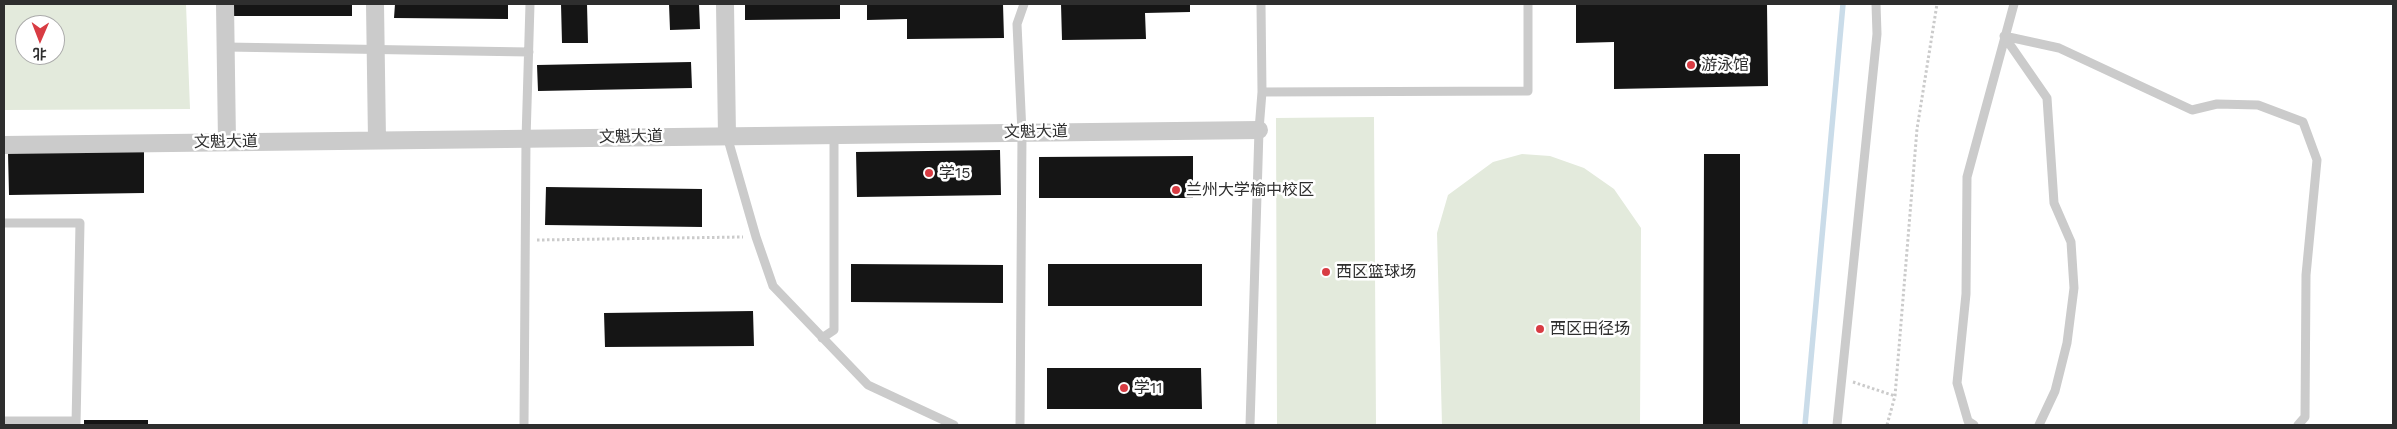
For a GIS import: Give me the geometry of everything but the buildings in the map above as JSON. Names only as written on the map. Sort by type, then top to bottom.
[{"type":"street","points":[[225,4],[226,142]]},
{"type":"street","points":[[375,4],[377,140]]},
{"type":"street","points":[[725,4],[727,136]]},
{"type":"street","name":"文魁大道","points":[[4,145],[1258,130]]},
{"type":"lane","points":[[524,425],[526,139],[530,4]]},
{"type":"lane","points":[[1020,425],[1022,132],[1018,24],[1024,4]]},
{"type":"lane","points":[[1250,425],[1258,130],[1262,92],[1261,4]]},
{"type":"lane","points":[[1262,92],[1528,90],[1528,4]]},
{"type":"lane","points":[[1837,425],[1877,34],[1876,4]]},
{"type":"lane","points":[[1974,425],[1968,421],[1957,382],[1966,294],[1967,177],[2014,4]]},
{"type":"lane","points":[[2004,36],[2046,98],[2054,203],[2071,242],[2074,288],[2067,343],[2055,391],[2039,425]]},
{"type":"lane","points":[[2004,36],[2059,48],[2192,110],[2217,104],[2258,105],[2303,122],[2317,160],[2306,275],[2306,417],[2298,425]]},
{"type":"lane","points":[[226,47],[529,52]]},
{"type":"lane","points":[[822,338],[834,330],[834,135]]},
{"type":"lane","points":[[727,136],[756,237],[773,286],[868,385],[954,425]]},
{"type":"lane","points":[[4,223],[80,223],[76,423],[4,421]]},
{"type":"path","points":[[1887,425],[1895,396],[1918,129],[1937,4]]},
{"type":"path","points":[[526,240],[756,237]]},
{"type":"path","points":[[1842,378],[1895,396]]},
{"type":"shaded area","points":[[4,4],[186,4],[190,109],[4,110]]},
{"type":"shaded area","name":"西区篮球场","points":[[1374,117],[1376,425],[1277,425],[1276,118]]},
{"type":"shaded area","name":"西区田径场","points":[[1522,154],[1550,156],[1584,168],[1614,189],[1641,228],[1640,425],[1442,425],[1437,233],[1448,195],[1493,162]]},
{"type":"waterway","points":[[1805,425],[1843,4]]},
{"type":"place","name":"游泳馆","points":[[1691,65]]},
{"type":"place","name":"学15","points":[[929,173]]},
{"type":"place","name":"兰州大学榆中校区","points":[[1176,190]]},
{"type":"place","name":"西区篮球场","points":[[1326,272]]},
{"type":"place","name":"西区田径场","points":[[1540,329]]},
{"type":"place","name":"学11","points":[[1124,388]]}]
